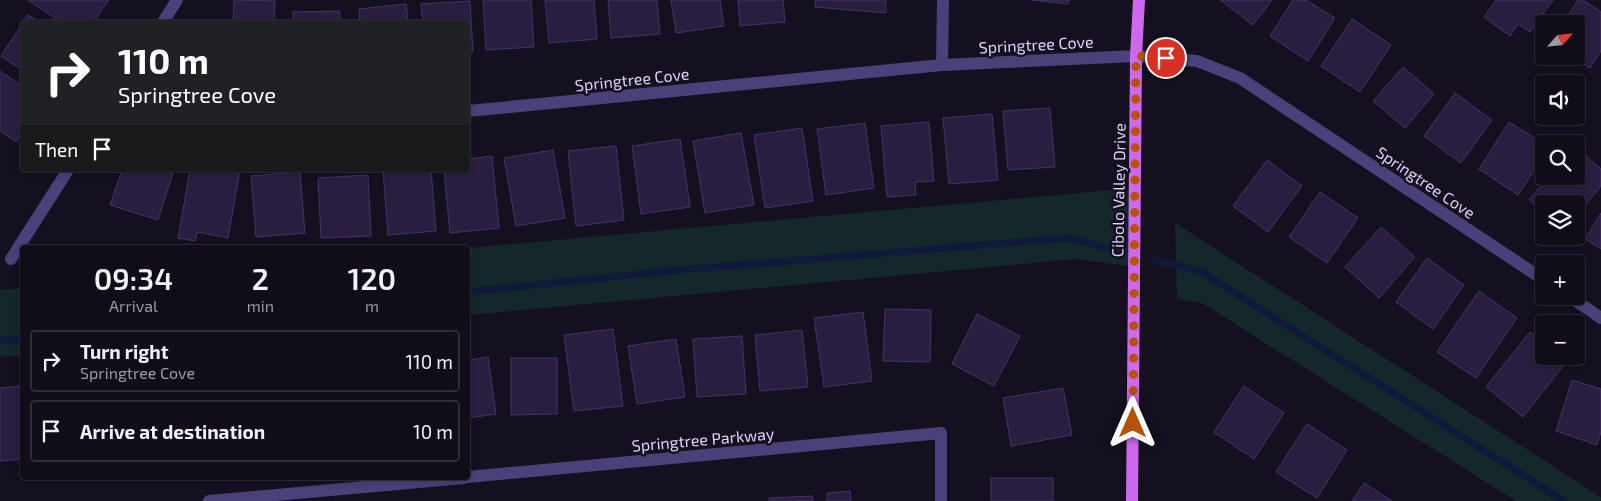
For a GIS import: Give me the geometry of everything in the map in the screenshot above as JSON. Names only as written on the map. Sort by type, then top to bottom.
[{"type":"main road","name":"Cibolo Valley Drive","points":[[1132,501],[1138,0]]},
{"type":"street","points":[[164,20],[177,0]]},
{"type":"street","points":[[942,65],[943,0]]},
{"type":"street","name":"Springtree Cove","points":[[470,111],[942,65],[1136,56],[1197,61],[1240,78],[1535,274]]},
{"type":"street","points":[[11,258],[67,172]]},
{"type":"street","points":[[1582,305],[1601,318]]},
{"type":"street","name":"Springtree Parkway","points":[[470,477],[941,434],[941,501]]},
{"type":"street","name":"Springtree Parkway","points":[[209,501],[434,480]]},
{"type":"green space","points":[[1135,188],[1134,267],[1077,259],[470,315],[470,248]]},
{"type":"green space","points":[[1175,223],[1601,497],[1601,501],[1516,501],[1202,303],[1177,299]]},
{"type":"green space","points":[[20,288],[20,355],[0,357],[0,290]]},
{"type":"building","points":[[28,0],[109,0],[94,20],[58,20]]},
{"type":"building","points":[[234,0],[275,1],[274,20],[233,20]]},
{"type":"building","points":[[483,0],[531,0],[534,47],[486,50]]},
{"type":"building","points":[[545,0],[594,0],[597,39],[549,43]]},
{"type":"building","points":[[608,0],[657,0],[660,34],[611,38]]},
{"type":"building","points":[[671,0],[720,0],[724,26],[676,33]]},
{"type":"building","points":[[738,0],[783,0],[785,22],[740,26]]},
{"type":"building","points":[[816,0],[886,0],[886,13],[815,7]]},
{"type":"building","points":[[1032,0],[1069,0],[1068,4]]},
{"type":"building","points":[[1220,0],[1272,0],[1253,25]]},
{"type":"building","points":[[1293,0],[1306,0],[1335,18],[1308,61],[1270,36]]},
{"type":"building","points":[[1496,0],[1553,0],[1542,15],[1535,15],[1535,25],[1530,32],[1518,24],[1510,36],[1484,17]]},
{"type":"building","points":[[1578,0],[1583,0],[1601,12],[1601,51],[1590,68],[1585,65],[1585,15],[1569,15]]},
{"type":"building","points":[[470,1],[473,52],[470,52],[470,20],[423,20],[421,4]]},
{"type":"building","points":[[406,4],[408,20],[360,20],[359,9]]},
{"type":"building","points":[[340,11],[340,20],[293,20],[293,12]]},
{"type":"building","points":[[28,15],[36,20],[24,20]]},
{"type":"building","points":[[1352,19],[1391,45],[1360,92],[1321,66]]},
{"type":"building","points":[[20,27],[20,69],[1,56]]},
{"type":"building","points":[[1403,67],[1434,94],[1405,128],[1373,101]]},
{"type":"building","points":[[0,71],[20,85],[20,135],[16,142],[0,131]]},
{"type":"building","points":[[1455,93],[1492,120],[1461,163],[1424,136]]},
{"type":"building","points":[[1050,108],[1055,167],[1008,170],[1003,111]]},
{"type":"building","points":[[992,114],[998,180],[949,184],[943,118]]},
{"type":"building","points":[[929,122],[934,181],[915,182],[916,195],[887,197],[881,126]]},
{"type":"building","points":[[1509,122],[1535,138],[1535,169],[1518,195],[1479,169]]},
{"type":"building","points":[[865,123],[874,188],[826,195],[817,129]]},
{"type":"building","points":[[802,128],[813,201],[765,208],[754,135]]},
{"type":"building","points":[[741,133],[754,205],[705,213],[693,141]]},
{"type":"building","points":[[680,139],[690,207],[641,214],[632,146]]},
{"type":"building","points":[[616,146],[624,220],[576,226],[568,151]]},
{"type":"building","points":[[553,150],[565,218],[516,226],[504,158]]},
{"type":"building","points":[[1585,155],[1601,169],[1601,186],[1585,205],[1585,195],[1535,195],[1535,205],[1529,200],[1541,185],[1585,185]]},
{"type":"building","points":[[492,156],[499,228],[450,233],[444,172],[470,172],[470,159]]},
{"type":"building","points":[[1267,160],[1302,186],[1268,232],[1233,206]]},
{"type":"building","points":[[121,172],[173,172],[158,220],[110,205]]},
{"type":"building","points":[[190,172],[240,172],[228,238],[197,232],[195,241],[178,238]]},
{"type":"building","points":[[300,172],[305,233],[256,237],[251,176]]},
{"type":"building","points":[[383,172],[431,172],[436,231],[388,235]]},
{"type":"building","points":[[368,175],[371,236],[321,238],[318,178]]},
{"type":"building","points":[[1320,192],[1358,218],[1327,263],[1289,237]]},
{"type":"building","points":[[1601,213],[1601,249],[1585,239]]},
{"type":"building","points":[[1381,227],[1415,257],[1379,298],[1345,267]]},
{"type":"building","points":[[1427,258],[1464,285],[1433,329],[1396,302]]},
{"type":"building","points":[[1479,291],[1517,318],[1476,378],[1437,352]]},
{"type":"building","points":[[885,309],[931,310],[930,362],[883,361]]},
{"type":"building","points":[[863,312],[872,381],[824,387],[814,318]]},
{"type":"building","points":[[977,314],[1020,336],[994,386],[952,364]]},
{"type":"building","points":[[613,329],[623,406],[574,411],[564,335]]},
{"type":"building","points":[[802,330],[808,387],[760,391],[755,335]]},
{"type":"building","points":[[1530,332],[1535,336],[1535,365],[1564,365],[1523,417],[1486,387]]},
{"type":"building","points":[[742,336],[746,394],[697,397],[693,339]]},
{"type":"building","points":[[676,339],[685,397],[637,404],[628,346]]},
{"type":"building","points":[[488,357],[496,414],[470,418],[470,360]]},
{"type":"building","points":[[511,358],[557,358],[557,414],[511,415]]},
{"type":"building","points":[[1572,380],[1601,389],[1601,432],[1597,445],[1556,431]]},
{"type":"building","points":[[20,386],[20,459],[0,461],[0,388]]},
{"type":"building","points":[[1244,386],[1284,413],[1254,459],[1214,432]]},
{"type":"building","points":[[1063,388],[1072,435],[1011,446],[1003,398]]},
{"type":"building","points":[[1307,424],[1347,450],[1317,498],[1276,472]]},
{"type":"building","points":[[991,478],[1053,478],[1053,501],[991,501]]},
{"type":"building","points":[[1364,483],[1392,501],[1352,501]]},
{"type":"building","points":[[850,491],[851,501],[827,501],[827,493]]},
{"type":"building","points":[[812,496],[813,501],[769,501],[769,498]]},
{"type":"waterway","points":[[470,292],[679,270],[1068,238],[1114,250]]},
{"type":"waterway","points":[[1154,260],[1202,272],[1564,501]]},
{"type":"waterway","points":[[0,341],[20,338]]},
{"type":"route","points":[[1133,423],[1136,56],[1166,58]]}]
